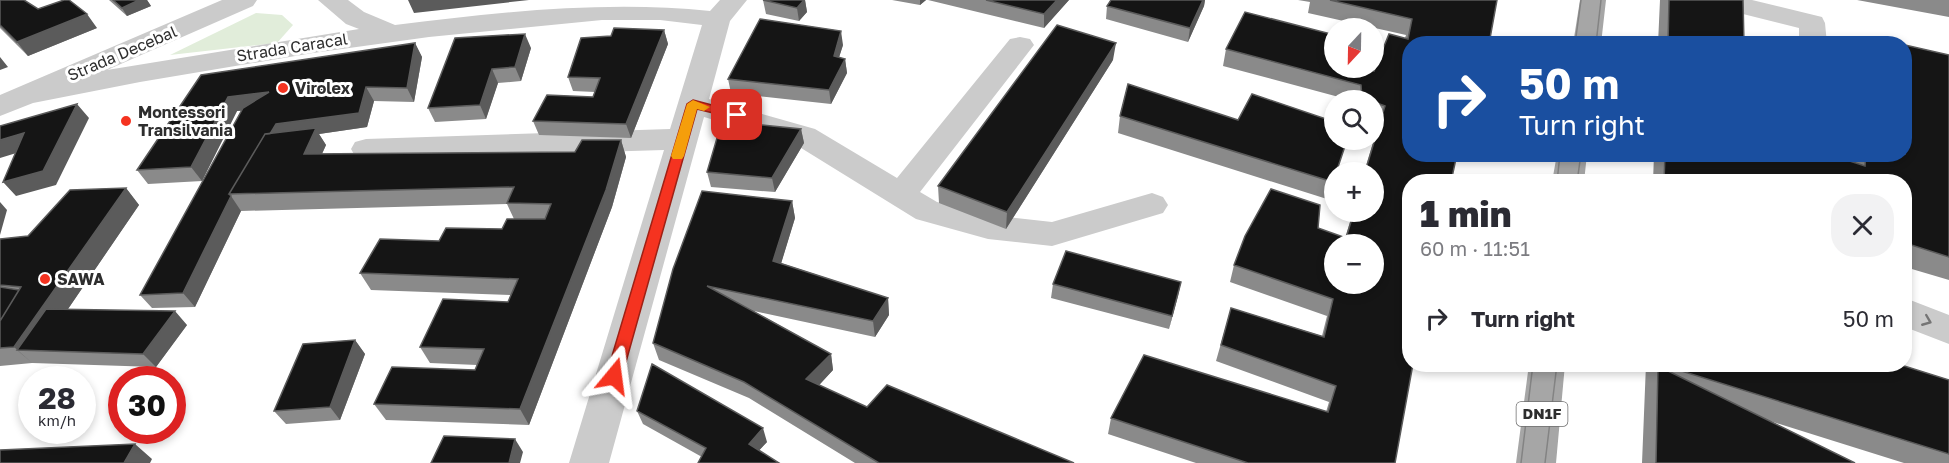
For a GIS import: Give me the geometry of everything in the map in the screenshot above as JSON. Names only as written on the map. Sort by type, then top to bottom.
[{"type":"main road","points":[[1588,36],[1593,0]]},
{"type":"main road","name":"DN1F","points":[[1536,463],[1546,372]]},
{"type":"street","name":"Strada Decebal","points":[[12,100],[244,0]]},
{"type":"street","points":[[331,0],[356,18],[389,32]]},
{"type":"street","name":"Strada Caracal","points":[[561,15],[613,0]]},
{"type":"street","points":[[1732,3],[1812,23],[1813,36]]},
{"type":"street","name":"Strada Caracal","points":[[12,100],[169,67],[389,32],[561,15],[725,10]]},
{"type":"street","points":[[589,463],[693,104],[725,10]]},
{"type":"street","points":[[901,194],[1020,45]]},
{"type":"street","points":[[693,104],[804,136],[927,210],[988,227],[1052,234],[1152,205]]},
{"type":"street","points":[[366,149],[683,139]]},
{"type":"street","points":[[1912,315],[1949,330]]},
{"type":"green space","points":[[256,13],[282,15],[293,25],[277,43],[170,55]]},
{"type":"building","points":[[0,0],[24,0],[38,9],[69,0],[87,14],[17,42],[0,25]]},
{"type":"building","points":[[113,0],[139,0],[122,8]]},
{"type":"building","points":[[763,0],[804,0],[797,8]]},
{"type":"building","points":[[986,0],[1057,0],[1044,14]]},
{"type":"building","points":[[1111,0],[1203,0],[1190,28],[1107,6]]},
{"type":"building","points":[[1330,0],[1497,0],[1490,36],[1409,36],[1412,19]]},
{"type":"building","points":[[1669,0],[1743,0],[1744,36],[1668,36]]},
{"type":"building","points":[[1245,12],[1324,32],[1324,75],[1226,49]]},
{"type":"building","points":[[760,19],[841,31],[834,56],[845,59],[829,90],[728,79]]},
{"type":"building","points":[[1057,25],[1116,43],[1007,212],[938,186]]},
{"type":"building","points":[[614,28],[664,30],[626,124],[533,121],[547,95],[593,97],[600,78],[568,77],[581,38],[611,36]]},
{"type":"building","points":[[525,34],[515,67],[492,69],[480,105],[428,108],[455,38]]},
{"type":"building","points":[[1389,34],[1402,37],[1402,162],[1455,162],[1453,174],[1402,174],[1402,372],[1412,372],[1395,463],[1248,463],[1111,418],[1144,355],[1328,412],[1336,386],[1221,345],[1231,308],[1324,337],[1333,299],[1234,265],[1245,236],[1271,189],[1320,205],[1318,228],[1335,234],[1324,234],[1324,294],[1384,294],[1384,234],[1347,234],[1351,222],[1384,222],[1384,162],[1368,162],[1372,150],[1384,150],[1384,90],[1361,90],[1361,85],[1335,78],[1384,78],[1384,46]]},
{"type":"building","points":[[415,43],[407,88],[366,87],[359,113],[276,124],[270,134],[265,134],[229,194],[231,196],[183,293],[140,295],[243,108],[269,92],[228,97],[191,167],[137,170],[201,75]]},
{"type":"building","points":[[1912,47],[1949,55],[1949,257],[1912,245],[1912,174],[1664,174],[1665,162],[1853,162],[1865,166],[1865,162],[1912,162]]},
{"type":"building","points":[[1128,84],[1238,120],[1252,94],[1324,118],[1324,150],[1344,150],[1340,162],[1324,162],[1324,179],[1120,116]]},
{"type":"building","points":[[77,104],[43,171],[3,182],[24,133],[0,140],[0,126]]},
{"type":"building","points":[[722,121],[801,129],[772,178],[707,172]]},
{"type":"building","points":[[316,128],[304,154],[575,152],[582,140],[621,140],[606,190],[520,409],[374,404],[392,367],[475,370],[484,349],[420,347],[443,299],[508,302],[518,279],[360,273],[380,239],[439,241],[446,228],[502,229],[507,219],[545,219],[551,204],[507,203],[514,187],[229,194],[265,134]]},
{"type":"building","points":[[126,188],[14,347],[0,348],[0,321],[21,287],[0,285],[0,239],[28,236],[70,190]]},
{"type":"building","points":[[702,191],[792,201],[773,261],[888,298],[873,321],[707,286],[831,354],[806,379],[867,407],[887,385],[1074,463],[879,463],[744,382],[653,343],[673,269]]},
{"type":"building","points":[[1066,251],[1181,282],[1172,316],[1053,284]]},
{"type":"building","points":[[0,287],[19,290],[0,321]]},
{"type":"building","points":[[46,309],[175,311],[143,354],[17,350]]},
{"type":"building","points":[[355,340],[330,407],[274,411],[303,344]]},
{"type":"building","points":[[652,364],[763,428],[749,444],[779,463],[698,463],[706,448],[637,411]]},
{"type":"building","points":[[1912,368],[1949,380],[1949,454],[1685,372],[1912,372]]},
{"type":"building","points":[[1658,372],[1670,372],[1855,463],[1656,463]]},
{"type":"building","points":[[444,436],[515,439],[509,463],[431,463]]},
{"type":"building","points":[[135,444],[124,463],[0,463],[0,450]]},
{"type":"tram line","points":[[1576,36],[1581,0]]},
{"type":"tram line","points":[[1597,36],[1601,0]]},
{"type":"tram line","points":[[1558,174],[1559,162]]},
{"type":"tram line","points":[[1578,174],[1580,162]]},
{"type":"tram line","points":[[1521,463],[1532,372]]},
{"type":"tram line","points":[[1545,463],[1556,372]]},
{"type":"slow traffic","points":[[678,156],[693,104],[704,107]]},
{"type":"place","name":"Virolex","points":[[283,88]]},
{"type":"place","name":"Montessori Transilvania","points":[[126,121]]},
{"type":"place","name":"SAWA","points":[[45,279]]},
{"type":"route","points":[[614,376],[693,104],[737,115]]}]
